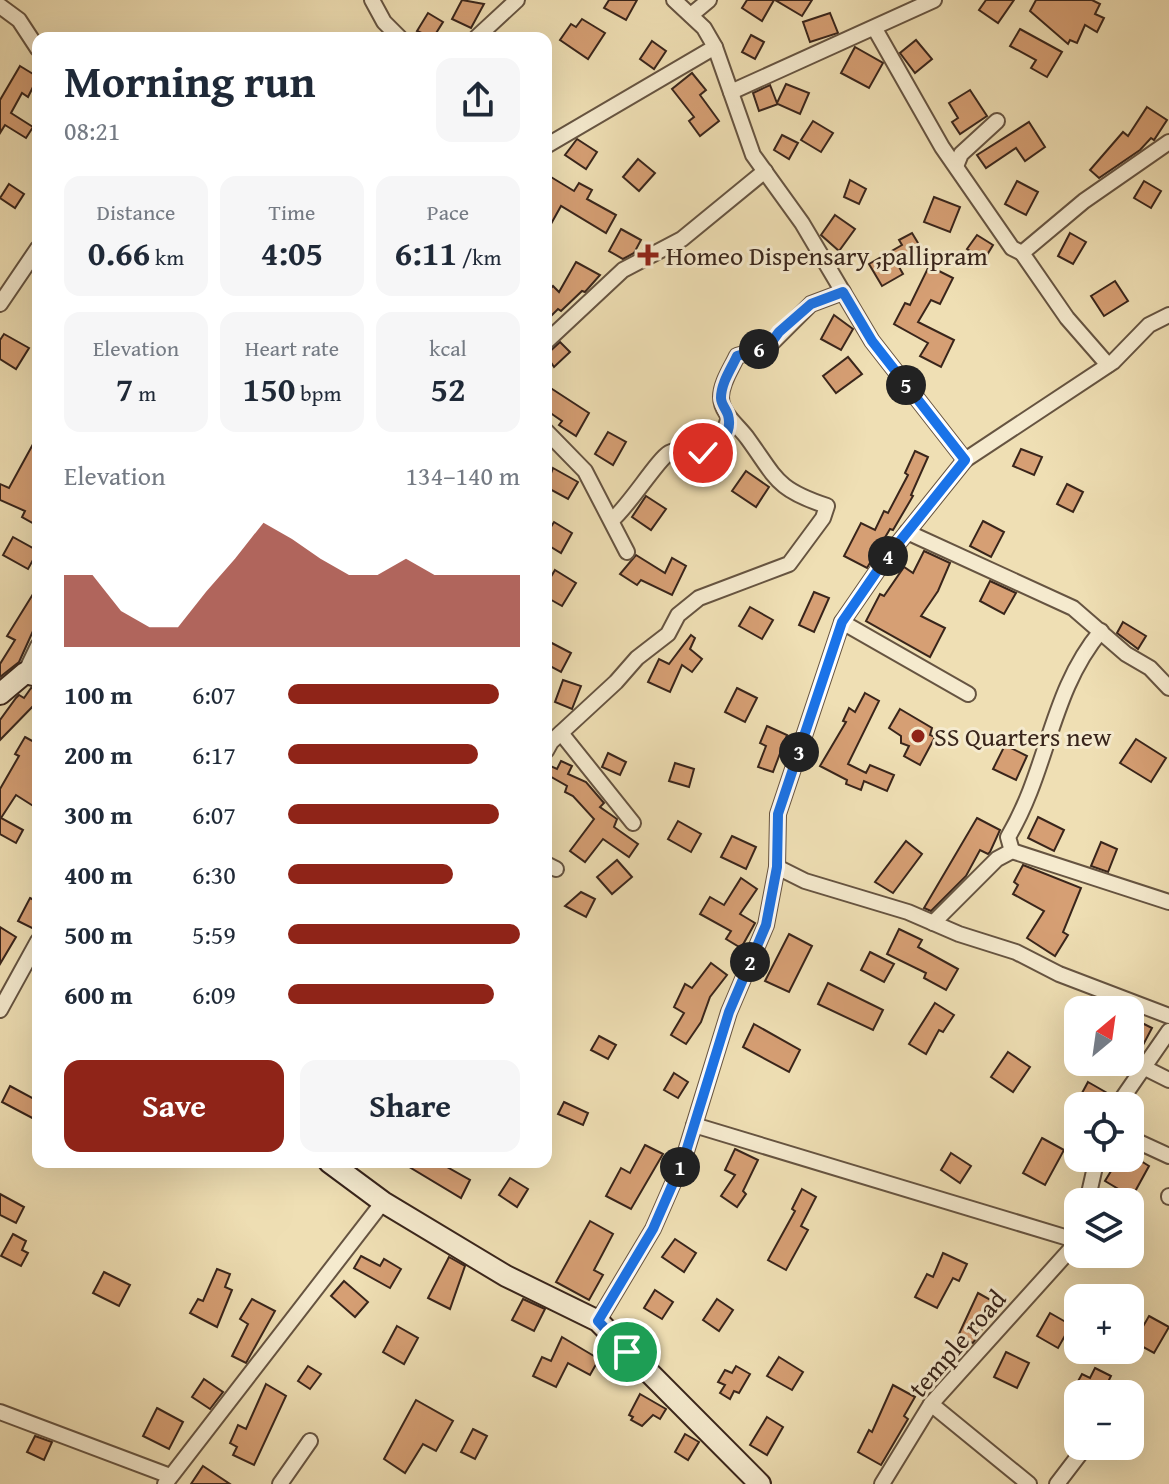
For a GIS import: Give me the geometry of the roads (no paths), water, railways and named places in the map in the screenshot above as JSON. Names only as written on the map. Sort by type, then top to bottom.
[{"type":"main road","points":[[0,694],[32,675]]},
{"type":"main road","points":[[337,1168],[383,1202],[506,1276],[598,1321],[760,1484]]},
{"type":"street","points":[[372,0],[384,22],[394,32]]},
{"type":"street","points":[[482,32],[517,0]]},
{"type":"street","points":[[674,0],[704,28],[715,47],[753,155],[802,223],[872,341],[965,460]]},
{"type":"street","points":[[691,15],[709,0]]},
{"type":"street","points":[[731,92],[752,85],[826,46],[875,29],[934,0]]},
{"type":"street","points":[[0,6],[19,20],[32,40]]},
{"type":"street","points":[[875,29],[915,103],[1012,248],[1022,253],[1067,318],[1108,365]]},
{"type":"street","points":[[552,143],[620,106],[715,47]]},
{"type":"street","points":[[957,164],[961,154],[997,121]]},
{"type":"street","points":[[1022,253],[1084,201],[1169,142]]},
{"type":"street","points":[[552,336],[623,270],[682,239],[765,171]]},
{"type":"street","points":[[0,304],[32,257]]},
{"type":"street","points":[[552,744],[637,658],[668,634],[678,615],[699,598],[789,564],[823,518],[827,506],[809,500],[771,476],[748,439],[729,417],[721,399],[724,383],[737,356],[768,347],[779,332],[811,304],[843,292]]},
{"type":"street","points":[[598,1321],[653,1229],[694,1125],[729,1012],[766,925],[777,867],[778,814],[842,622],[907,532],[965,460],[1108,365],[1149,325],[1169,315]]},
{"type":"street","points":[[612,520],[632,501],[665,455],[674,451],[703,453],[719,447],[729,417]]},
{"type":"street","points":[[552,437],[585,471],[627,552]]},
{"type":"street","points":[[907,532],[1073,608],[1126,654],[1150,668],[1169,688]]},
{"type":"street","points":[[842,622],[968,694]]},
{"type":"street","points":[[1012,851],[1008,837],[1031,796],[1061,697],[1101,631]]},
{"type":"street","points":[[561,733],[633,823]]},
{"type":"street","points":[[933,923],[997,859],[1012,851],[1169,902]]},
{"type":"street","points":[[777,867],[805,881],[1016,952],[1059,974],[1169,1016]]},
{"type":"street","points":[[0,1010],[32,952]]},
{"type":"street","points":[[1144,1066],[1169,1031]]},
{"type":"street","points":[[1144,1068],[1169,1080]]},
{"type":"street","points":[[694,1125],[1064,1237]]},
{"type":"street","points":[[1144,1144],[1169,1156]]},
{"type":"street","points":[[0,1412],[167,1480],[383,1202]]},
{"type":"street","name":"temple road","points":[[882,1484],[931,1404],[1064,1257]]},
{"type":"street","points":[[931,1404],[1029,1484]]},
{"type":"street","points":[[280,1484],[310,1441]]},
{"type":"street","points":[[1057,1484],[1075,1460]]},
{"type":"place","name":"Homeo Dispensary ,pallipram","points":[[648,255]]},
{"type":"place","name":"SS Quarters new","points":[[918,736]]}]
